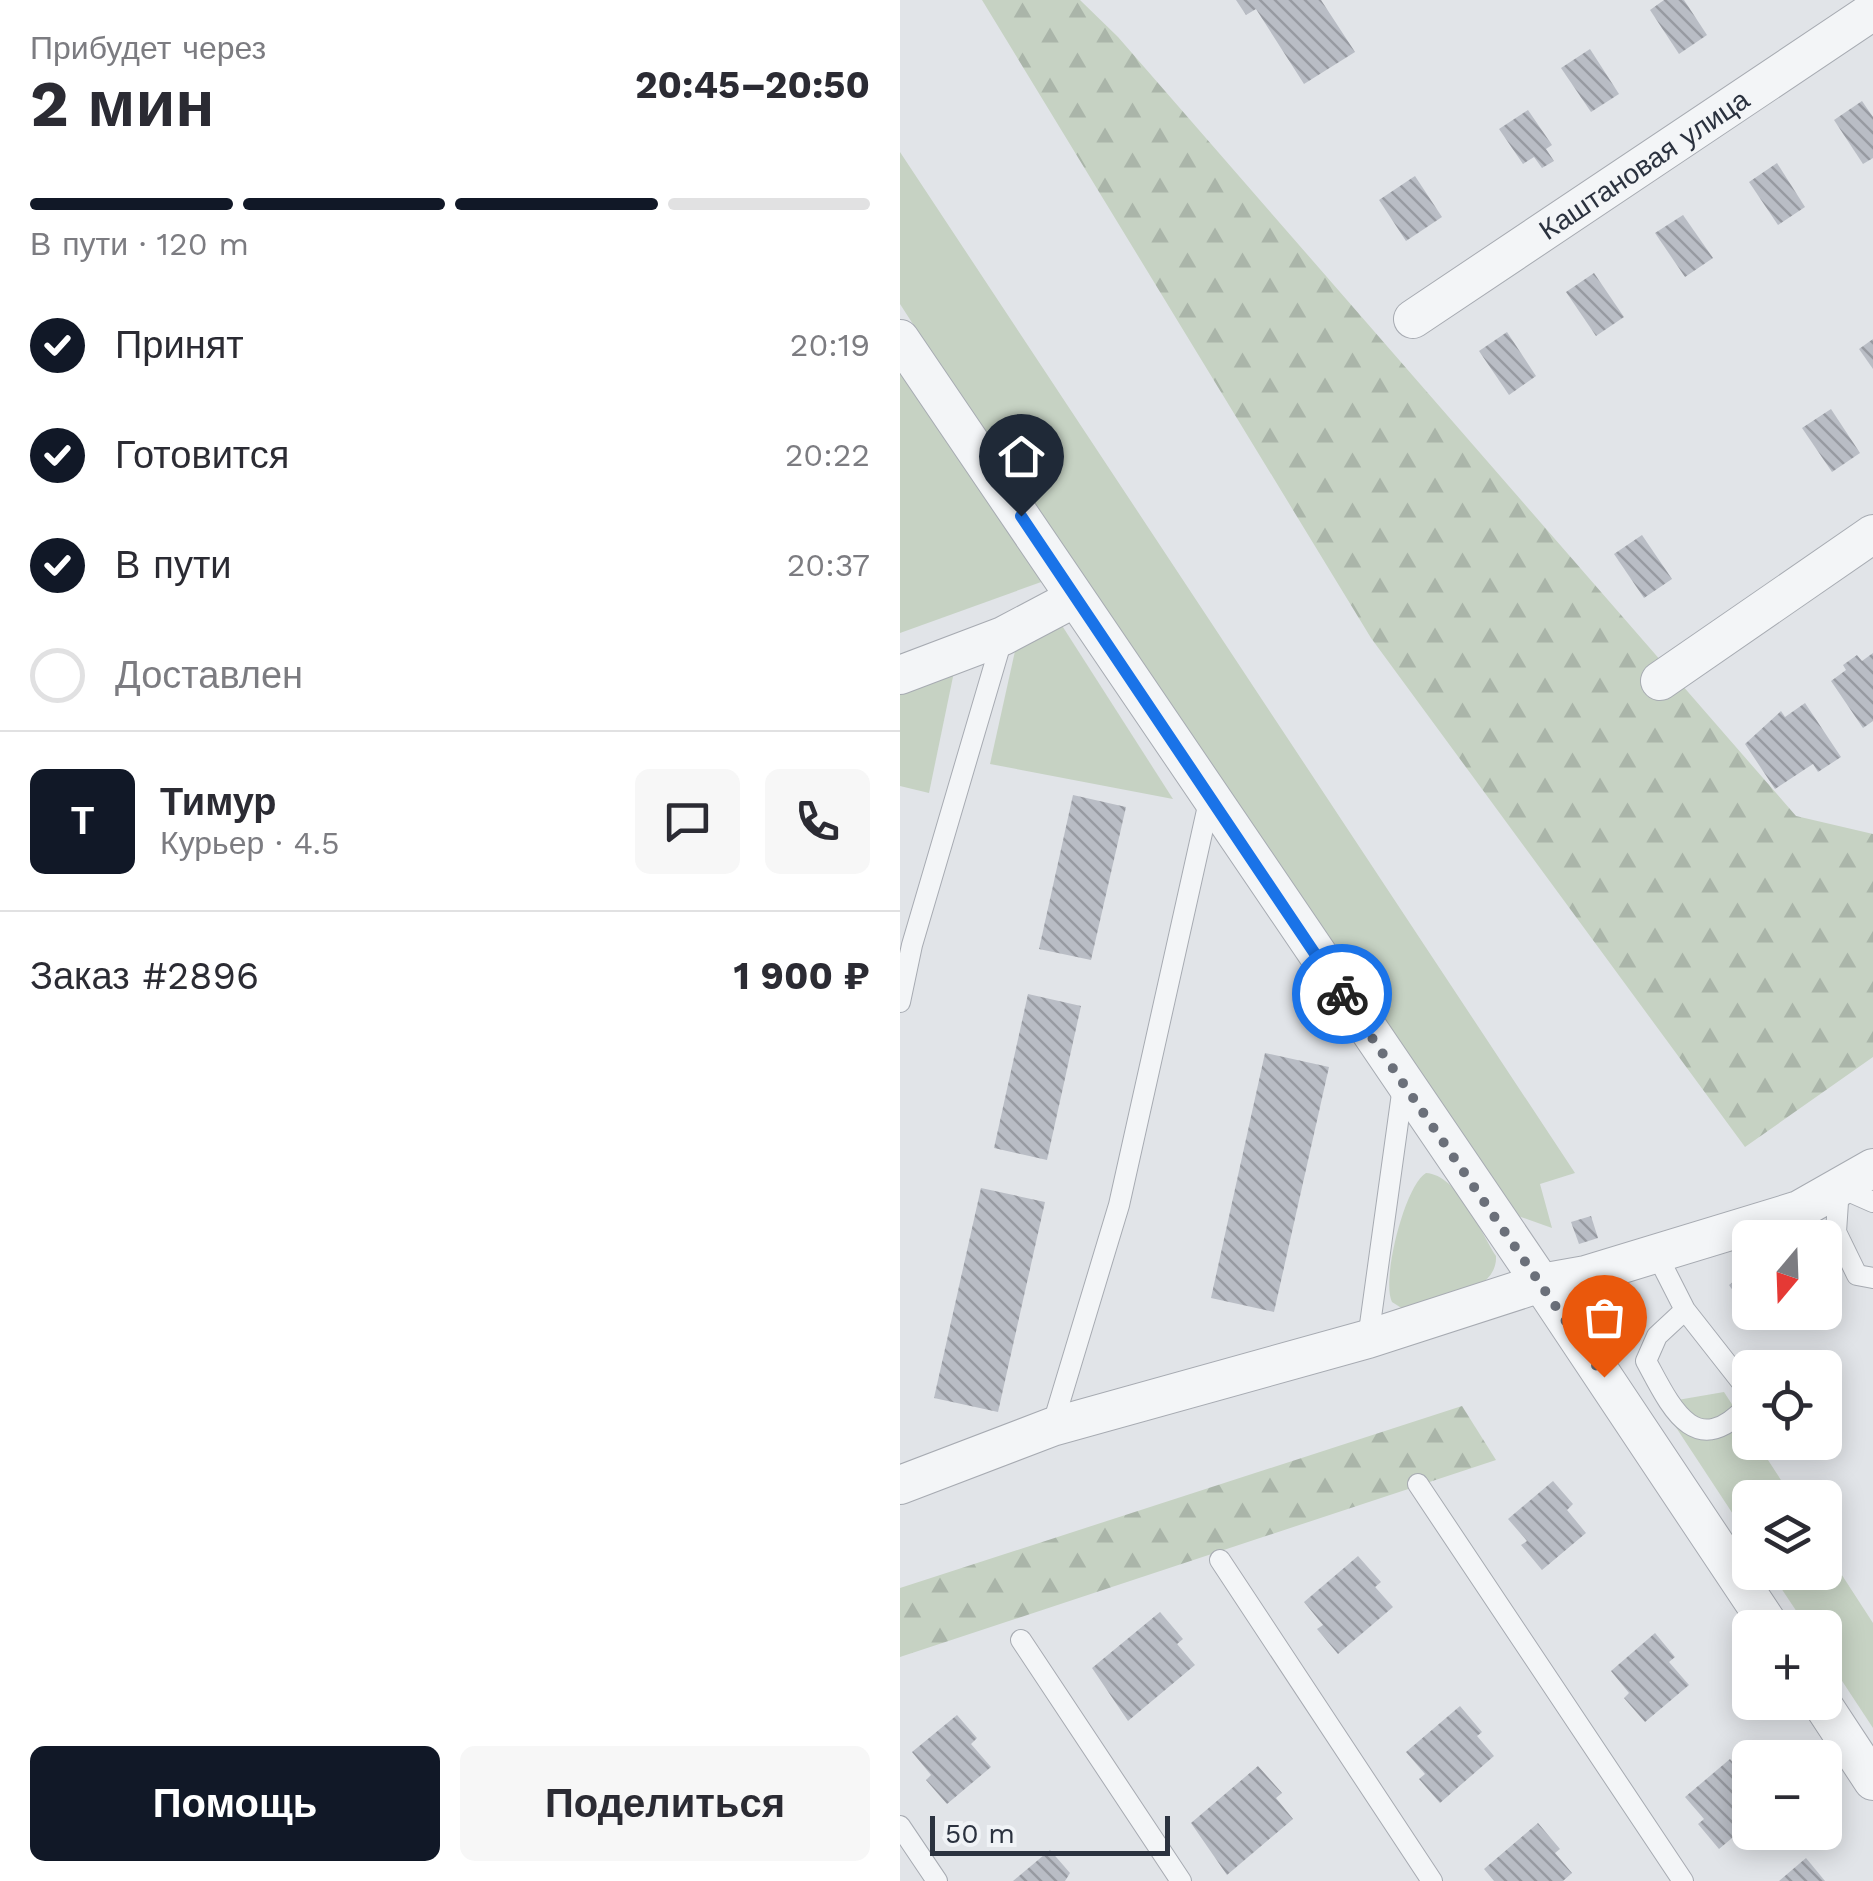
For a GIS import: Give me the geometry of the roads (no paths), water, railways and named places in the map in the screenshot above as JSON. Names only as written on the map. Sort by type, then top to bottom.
[{"type":"street","name":"Каштановая улица","points":[[1413,318],[1873,10]]},
{"type":"street","points":[[900,339],[986,461],[1073,599],[1404,1086],[1541,1282],[1759,1610]]},
{"type":"street","points":[[1660,681],[1873,534]]},
{"type":"street","points":[[900,674],[1002,636],[1073,599]]},
{"type":"street","points":[[900,1485],[1052,1428],[1368,1339],[1541,1282],[1586,1275],[1856,1194],[1873,1168]]},
{"type":"street","points":[[1833,1720],[1873,1781]]},
{"type":"lane","points":[[900,1002],[912,945],[1002,636]]},
{"type":"lane","points":[[1052,1428],[1119,1205],[1210,797]]},
{"type":"lane","points":[[1368,1339],[1404,1086]]},
{"type":"lane","points":[[1856,1194],[1836,1232],[1857,1275],[1873,1278]]},
{"type":"lane","points":[[1656,1253],[1685,1310],[1747,1390],[1746,1407],[1731,1423],[1711,1430],[1691,1427],[1672,1409],[1646,1361],[1657,1336],[1685,1310]]},
{"type":"lane","points":[[1418,1484],[1684,1881]]},
{"type":"lane","points":[[1220,1560],[1432,1881]]},
{"type":"lane","points":[[1021,1640],[1181,1881]]},
{"type":"lane","points":[[900,1826],[937,1881]]}]
